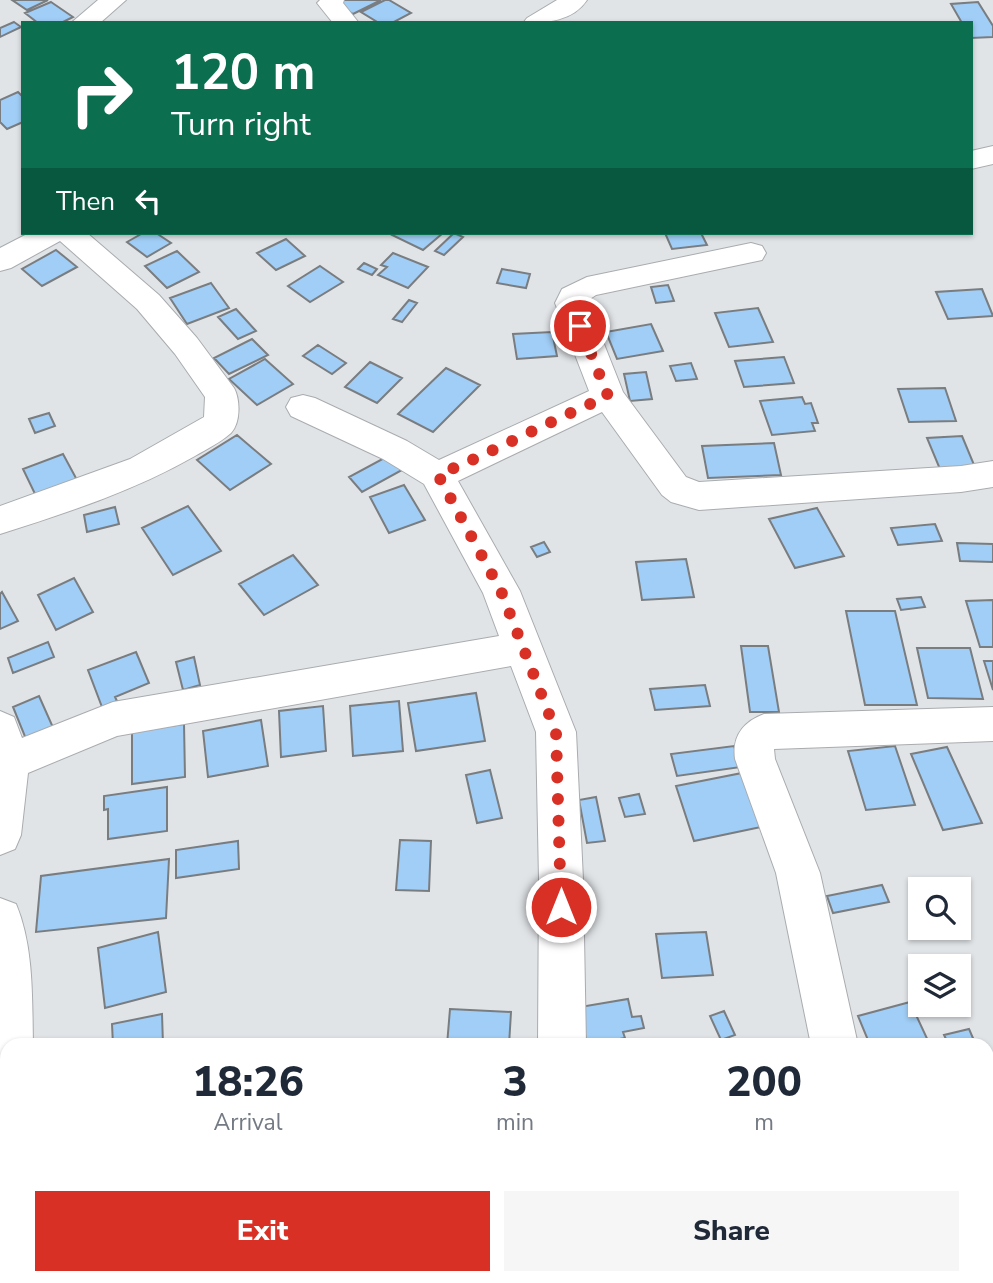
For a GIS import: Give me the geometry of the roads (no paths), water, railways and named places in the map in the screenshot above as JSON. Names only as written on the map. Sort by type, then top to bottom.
[{"type":"street","points":[[87,21],[114,0]]},
{"type":"street","points":[[332,0],[330,3],[344,21]]},
{"type":"street","points":[[539,21],[575,0]]},
{"type":"street","points":[[973,160],[993,155]]},
{"type":"street","points":[[0,261],[48,235]]},
{"type":"street","points":[[0,520],[124,478],[198,440],[220,423],[222,396],[186,346],[148,302],[71,235]]},
{"type":"street","points":[[751,253],[587,287],[573,296],[571,303],[608,396],[674,486],[682,492],[699,496],[961,479],[993,474]]},
{"type":"street","points":[[438,475],[608,396]]},
{"type":"street","points":[[303,407],[395,450],[438,475],[501,591],[556,732],[561,880],[562,1038]]},
{"type":"street","points":[[0,835],[7,791],[4,746],[113,719],[523,648]]},
{"type":"street","points":[[833,1038],[798,873],[755,759],[753,746],[756,738],[764,732],[993,724]]},
{"type":"street","points":[[0,919],[8,969],[10,1038]]}]
